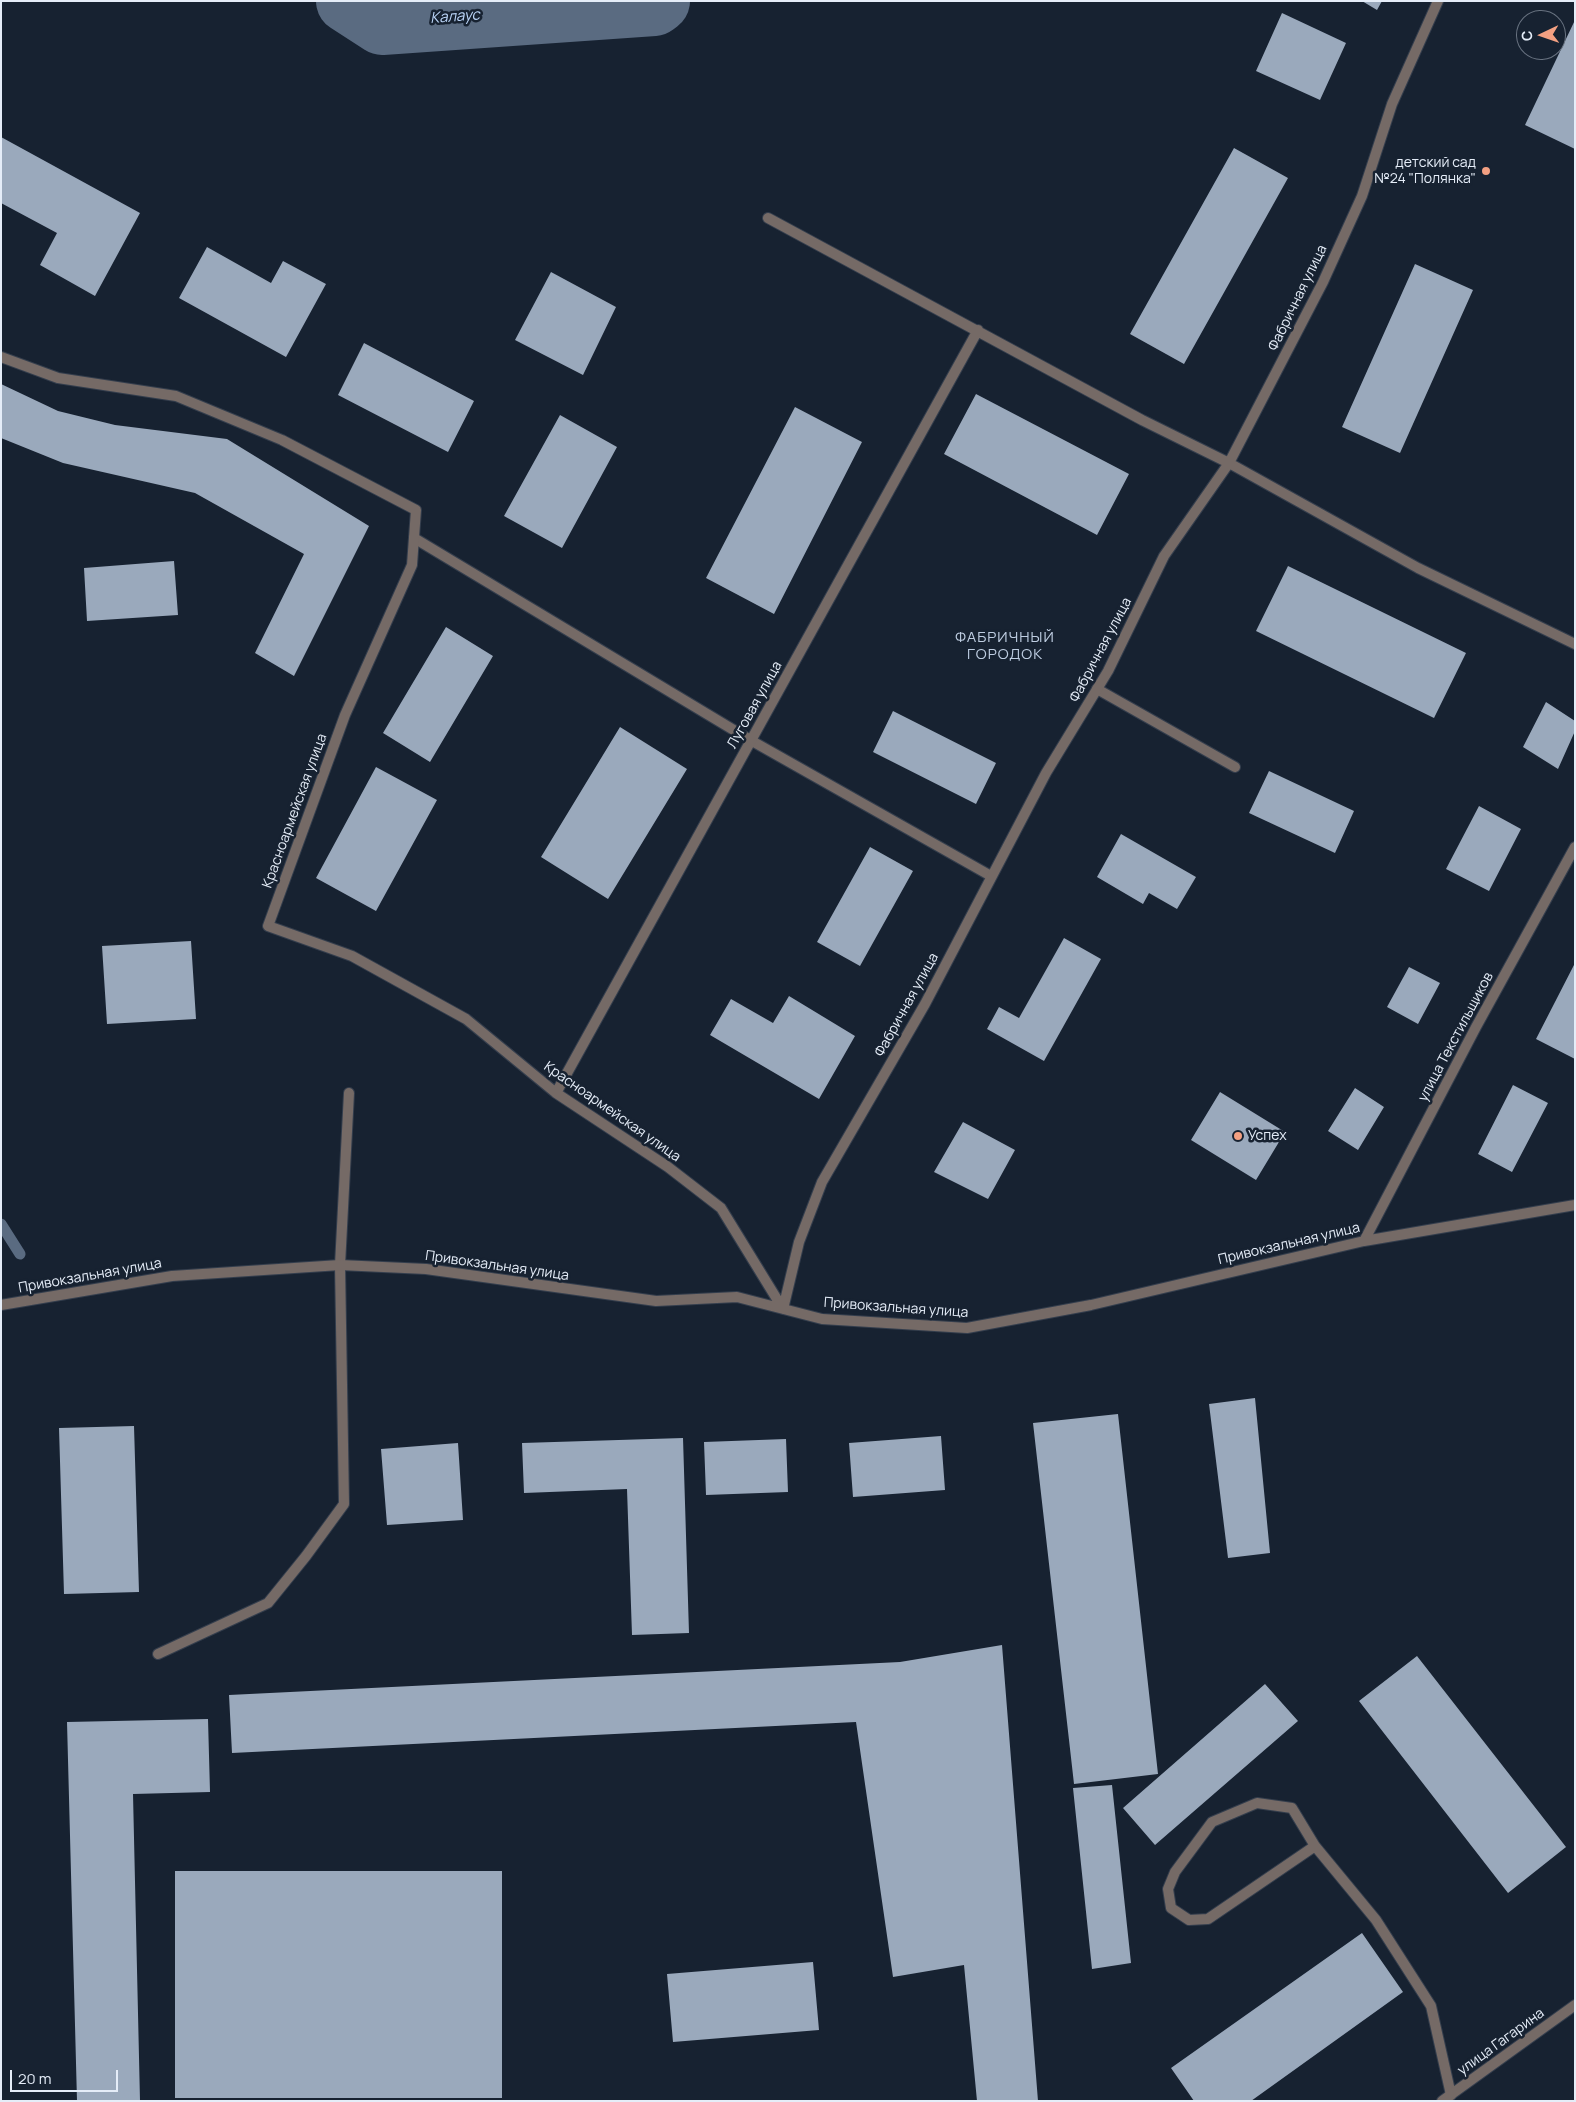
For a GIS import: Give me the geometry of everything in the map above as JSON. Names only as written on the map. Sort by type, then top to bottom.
[{"type":"street","name":"Фабричная улица","points":[[783,1309],[799,1242],[822,1182],[925,1004],[1046,774],[1108,671],[1164,556],[1229,463],[1322,282],[1362,196],[1392,104],[1438,1]]},
{"type":"street","points":[[768,218],[1142,420],[1229,463],[1418,568],[1575,644]]},
{"type":"street","name":"Луговая улица","points":[[556,1093],[978,330]]},
{"type":"street","name":"Красноармейская улица","points":[[1,357],[58,378],[176,396],[282,440],[416,510],[412,565],[344,715],[268,926],[352,956],[466,1019],[556,1093],[668,1167],[721,1208],[783,1309]]},
{"type":"street","points":[[414,538],[752,740],[991,876]]},
{"type":"street","points":[[1097,689],[1235,767]]},
{"type":"street","name":"улица Текстильщиков","points":[[1364,1241],[1476,1027],[1575,847]]},
{"type":"street","points":[[158,1654],[268,1603],[306,1556],[344,1504],[340,1265],[349,1093]]},
{"type":"street","name":"Привокзальная улица","points":[[1,1305],[172,1276],[340,1265],[426,1269],[656,1301],[737,1297],[822,1319],[967,1328],[1092,1305],[1364,1241],[1575,1205]]},
{"type":"street","points":[[1315,1846],[1208,1919],[1189,1920],[1172,1908],[1168,1889],[1175,1872],[1212,1822],[1257,1804],[1292,1808],[1315,1846],[1376,1920],[1431,2006],[1447,2098]]},
{"type":"street","name":"улица Гагарина","points":[[1447,2098],[1575,2005]]},
{"type":"building","points":[[1362,1],[1382,1],[1377,10]]},
{"type":"building","points":[[1282,13],[1346,43],[1320,100],[1256,71]]},
{"type":"building","points":[[1575,20],[1575,149],[1525,125],[1556,60],[1566,60],[1566,39]]},
{"type":"building","points":[[1,137],[140,213],[95,296],[40,265],[57,233],[1,203]]},
{"type":"building","points":[[1234,148],[1288,178],[1184,364],[1130,334]]},
{"type":"building","points":[[207,247],[271,283],[283,261],[326,284],[286,357],[179,298]]},
{"type":"building","points":[[1415,264],[1473,290],[1400,453],[1342,427]]},
{"type":"building","points":[[551,272],[616,307],[583,375],[515,340]]},
{"type":"building","points":[[364,343],[474,401],[448,452],[338,395]]},
{"type":"building","points":[[1,384],[58,411],[115,425],[227,439],[369,526],[294,676],[255,653],[304,554],[195,493],[63,463],[1,438]]},
{"type":"building","points":[[976,394],[1129,474],[1097,535],[944,454]]},
{"type":"building","points":[[795,407],[862,442],[774,614],[706,578]]},
{"type":"building","points":[[560,415],[617,447],[562,548],[504,516]]},
{"type":"building","points":[[174,561],[178,615],[87,621],[84,568]]},
{"type":"building","points":[[1288,566],[1466,653],[1434,718],[1256,631]]},
{"type":"building","points":[[446,627],[493,656],[430,762],[383,733]]},
{"type":"building","points":[[1546,702],[1575,721],[1575,731],[1558,769],[1523,747]]},
{"type":"building","points":[[893,711],[996,763],[976,804],[873,752]]},
{"type":"building","points":[[620,727],[687,769],[608,899],[541,857]]},
{"type":"building","points":[[376,767],[437,800],[376,911],[316,878]]},
{"type":"building","points":[[1269,771],[1354,811],[1335,853],[1249,813]]},
{"type":"building","points":[[1479,806],[1521,829],[1489,891],[1446,869]]},
{"type":"building","points":[[1121,834],[1196,877],[1177,909],[1149,893],[1143,904],[1097,877]]},
{"type":"building","points":[[870,847],[913,871],[860,966],[817,942]]},
{"type":"building","points":[[1064,938],[1101,959],[1044,1061],[987,1029],[999,1007],[1019,1018]]},
{"type":"building","points":[[191,941],[196,1019],[107,1024],[102,946]]},
{"type":"building","points":[[1575,963],[1575,1059],[1536,1039]]},
{"type":"building","points":[[1409,967],[1440,983],[1418,1024],[1387,1007]]},
{"type":"building","points":[[789,996],[855,1036],[819,1099],[710,1035],[731,999],[773,1023]]},
{"type":"building","points":[[1513,1085],[1548,1103],[1512,1172],[1478,1154]]},
{"type":"building","points":[[1355,1088],[1384,1107],[1358,1150],[1328,1131]]},
{"type":"building","name":"Успех","points":[[1220,1092],[1285,1132],[1256,1180],[1191,1140]]},
{"type":"building","points":[[963,1122],[1015,1150],[988,1199],[934,1172]]},
{"type":"building","points":[[1255,1398],[1270,1553],[1228,1558],[1209,1404]]},
{"type":"building","points":[[1118,1414],[1158,1774],[1074,1784],[1033,1423]]},
{"type":"building","points":[[134,1426],[139,1592],[64,1594],[59,1428]]},
{"type":"building","points":[[941,1436],[945,1490],[853,1497],[849,1443]]},
{"type":"building","points":[[683,1438],[689,1633],[632,1635],[627,1489],[524,1493],[522,1443]]},
{"type":"building","points":[[786,1439],[788,1492],[706,1495],[704,1442]]},
{"type":"building","points":[[458,1443],[463,1520],[387,1525],[381,1449]]},
{"type":"building","points":[[1002,1645],[1038,2101],[977,2101],[964,1965],[893,1977],[856,1722],[232,1753],[229,1695],[900,1662]]},
{"type":"building","points":[[1417,1656],[1566,1847],[1508,1893],[1359,1701]]},
{"type":"building","points":[[1265,1684],[1298,1721],[1155,1845],[1123,1808]]},
{"type":"building","points":[[208,1719],[210,1792],[133,1794],[140,2101],[77,2101],[67,1722]]},
{"type":"building","points":[[1112,1785],[1131,1963],[1092,1969],[1073,1788]]},
{"type":"building","points":[[175,1871],[502,1871],[502,2098],[175,2098]]},
{"type":"building","points":[[1362,1933],[1403,1992],[1251,2101],[1194,2101],[1171,2068]]},
{"type":"building","points":[[813,1962],[819,2030],[673,2042],[667,1974]]},
{"type":"waterway","name":"Калаус","points":[[348,1],[382,23],[654,4],[658,1]]},
{"type":"waterway","points":[[1,1224],[20,1254]]},
{"type":"place","name":"детский сад №24 \"Полянка\"","points":[[1486,171]]},
{"type":"place","name":"Успех","points":[[1238,1136]]},
{"type":"district","name":"ФАБРИЧНЫЙ ГОРОДОК","points":[[1005,646]]}]
